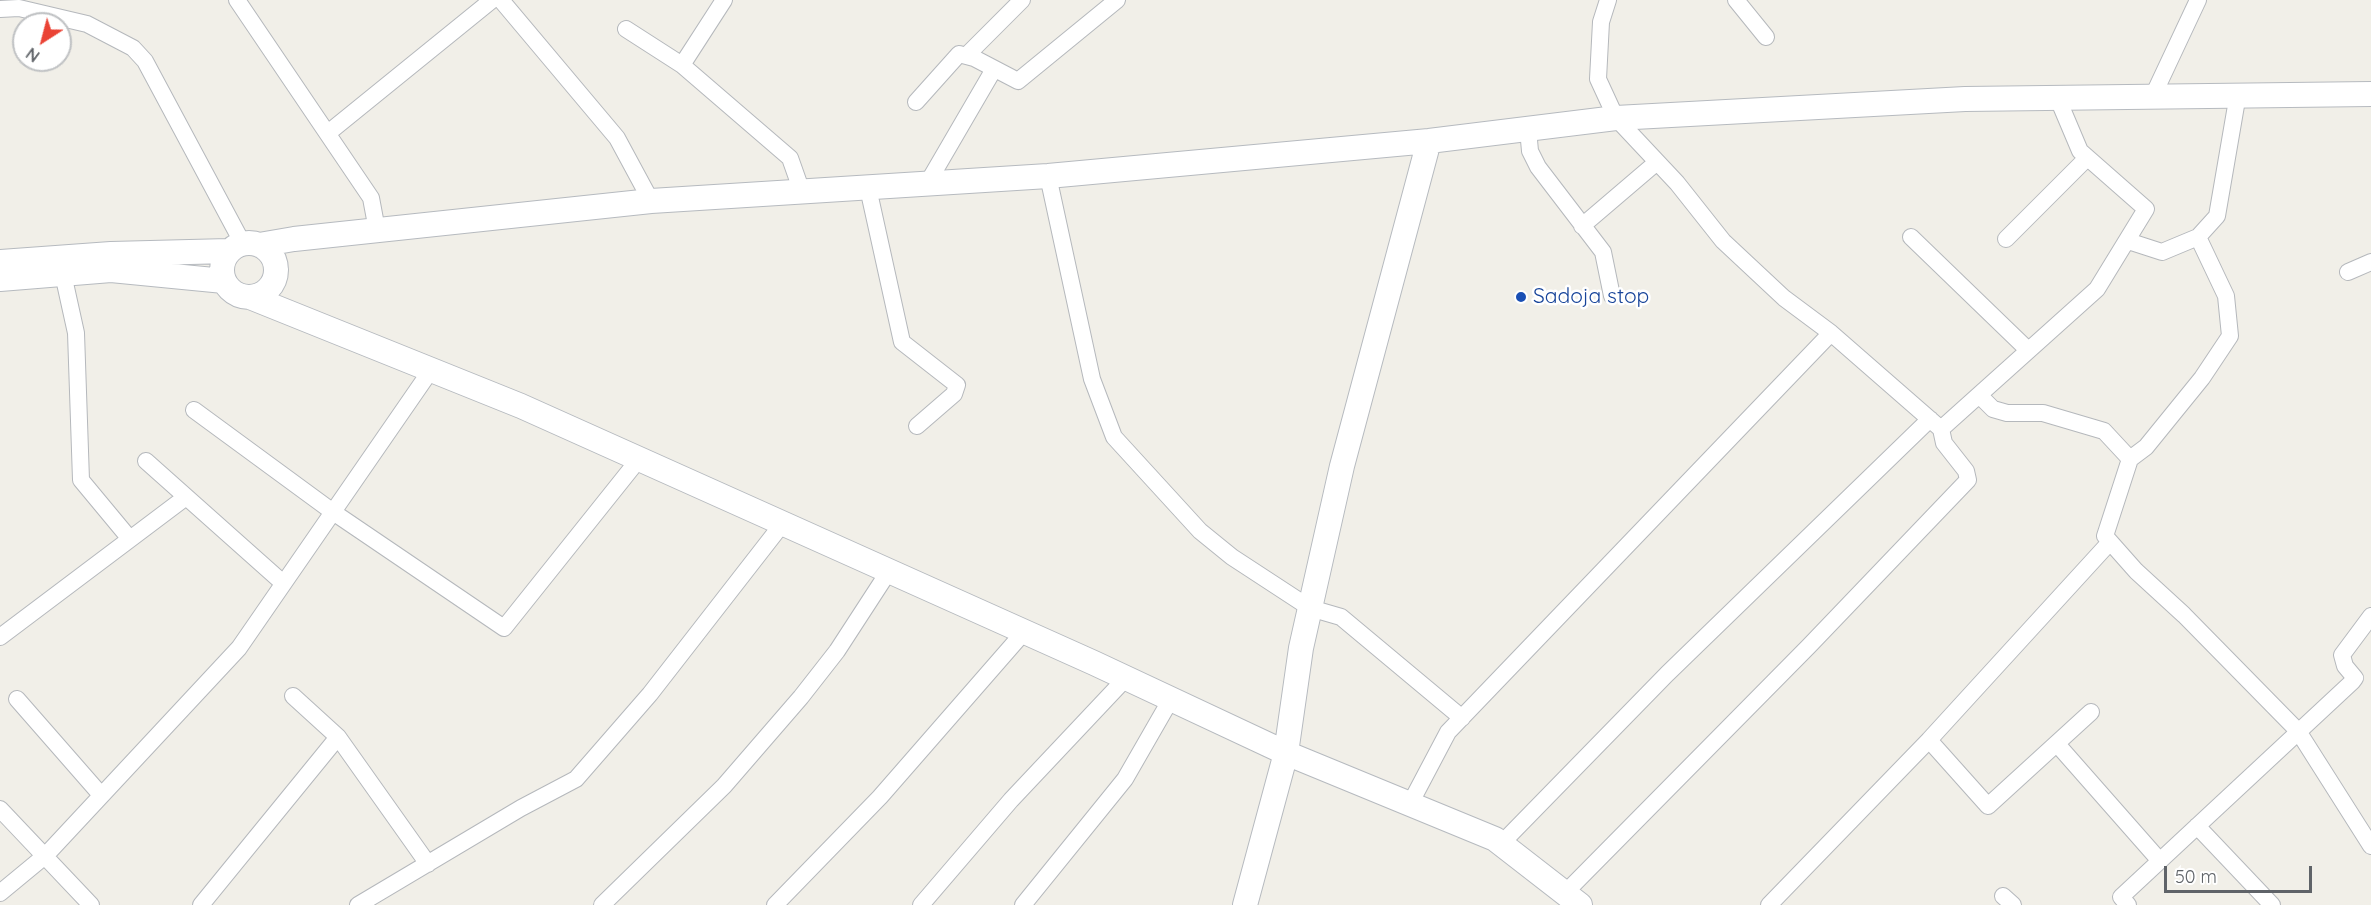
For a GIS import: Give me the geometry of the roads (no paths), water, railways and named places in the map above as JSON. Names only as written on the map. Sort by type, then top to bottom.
[{"type":"street","points":[[237,0],[371,198],[377,230]]},
{"type":"street","points":[[328,134],[492,0]]},
{"type":"street","points":[[501,0],[617,138],[651,201]]},
{"type":"street","points":[[682,65],[724,0]]},
{"type":"street","points":[[967,55],[1022,0]]},
{"type":"street","points":[[916,102],[959,54],[967,55],[1018,81],[1116,0]]},
{"type":"street","points":[[244,246],[222,265],[224,281],[235,293],[521,406],[1126,678],[1286,753],[1501,843],[1572,899],[1968,480],[1966,471],[1944,443],[1936,424],[1831,333],[1784,298],[1723,241],[1657,162],[1616,118],[1598,79],[1601,22],[1608,0]]},
{"type":"street","points":[[1736,0],[1766,37]]},
{"type":"street","points":[[2152,98],[2192,4]]},
{"type":"street","points":[[0,9],[20,8],[87,24],[133,48],[145,61],[244,246],[272,255],[276,271],[271,286],[265,292],[250,297]]},
{"type":"street","points":[[626,29],[682,65],[790,158],[802,192]]},
{"type":"street","points":[[927,184],[994,69]]},
{"type":"street","points":[[2128,241],[2162,252],[2198,237],[2217,216],[2238,94]]},
{"type":"street","points":[[0,262],[111,262],[377,230],[651,201],[1048,176],[1429,141],[1616,118],[1965,99],[2371,94]]},
{"type":"street","points":[[1501,843],[1667,674],[1936,424],[1978,395],[2097,289],[2146,209],[2080,151],[2058,99]]},
{"type":"street","points":[[1528,129],[1530,151],[1538,167],[1603,252],[1612,296]]},
{"type":"street","points":[[1245,905],[1286,753],[1301,648],[1342,466],[1429,141]]},
{"type":"street","points":[[2006,239],[2087,158]]},
{"type":"street","points":[[1582,226],[1657,162]]},
{"type":"street","points":[[1048,176],[1092,379],[1114,437],[1200,531],[1232,557],[1310,608],[1341,617],[1462,718]]},
{"type":"street","points":[[868,188],[902,342],[957,385],[954,394],[917,426]]},
{"type":"street","points":[[1911,237],[2028,350]]},
{"type":"street","points":[[2198,237],[2226,296],[2230,336],[2195,387],[2146,447],[2130,459],[2105,536],[2136,571],[2184,615],[2298,731],[2371,844]]},
{"type":"street","points":[[0,279],[63,274],[111,262],[224,281]]},
{"type":"street","points":[[2348,272],[2371,262]]},
{"type":"street","points":[[63,274],[76,333],[81,480],[130,539]]},
{"type":"street","points":[[1410,804],[1448,732],[1831,333]]},
{"type":"street","points":[[0,893],[46,855],[239,648],[430,370]]},
{"type":"street","points":[[1978,395],[1994,409],[2007,413],[2043,413],[2104,431],[2130,459]]},
{"type":"street","points":[[194,410],[333,512],[504,628],[639,459]]},
{"type":"street","points":[[146,462],[283,583]]},
{"type":"street","points":[[0,636],[186,497]]},
{"type":"street","points":[[358,905],[521,808],[576,779],[650,694],[783,524]]},
{"type":"street","points":[[1768,905],[1929,740],[2110,542]]},
{"type":"street","points":[[602,905],[724,786],[801,697],[837,651],[889,571]]},
{"type":"street","points":[[2127,905],[2121,897],[2352,682],[2355,678],[2344,666],[2342,655],[2371,616]]},
{"type":"street","points":[[775,905],[880,797],[1024,632]]},
{"type":"street","points":[[921,905],[1011,800],[1126,678]]},
{"type":"street","points":[[293,696],[338,737],[428,864]]},
{"type":"street","points":[[17,699],[101,795]]},
{"type":"street","points":[[1023,905],[1125,779],[1171,699]]},
{"type":"street","points":[[1929,740],[1988,806],[2091,712]]},
{"type":"street","points":[[201,905],[338,737]]},
{"type":"street","points":[[2057,744],[2160,861]]},
{"type":"street","points":[[0,809],[91,905]]},
{"type":"street","points":[[2197,826],[2272,905]]},
{"type":"place","name":"Sadoja stop","points":[[1521,297]]}]
